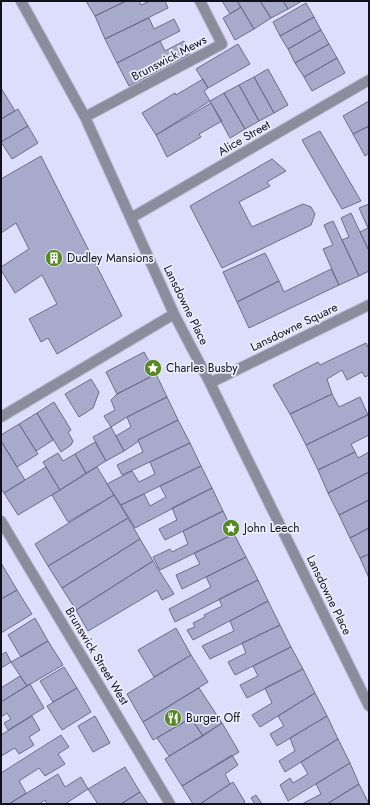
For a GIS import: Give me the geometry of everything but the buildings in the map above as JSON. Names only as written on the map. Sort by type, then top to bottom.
[{"type":"street","name":"Lansdowne Place","points":[[22,1],[84,117],[174,314],[210,383],[369,706]]},
{"type":"street","name":"Brunswick Mews","points":[[84,117],[222,44],[200,1]]},
{"type":"street","name":"Alice Street","points":[[131,218],[369,80]]},
{"type":"street","name":"Lansdowne Square","points":[[210,383],[368,305]]},
{"type":"street","points":[[1,417],[174,314]]},
{"type":"street","name":"Brunswick Street West","points":[[1,521],[170,804]]},
{"type":"place","name":"Dudley Mansions","points":[[54,258]]},
{"type":"place","name":"Charles Busby","points":[[153,368]]},
{"type":"place","name":"John Leech","points":[[231,528]]},
{"type":"place","name":"Burger Off","points":[[173,718]]}]
